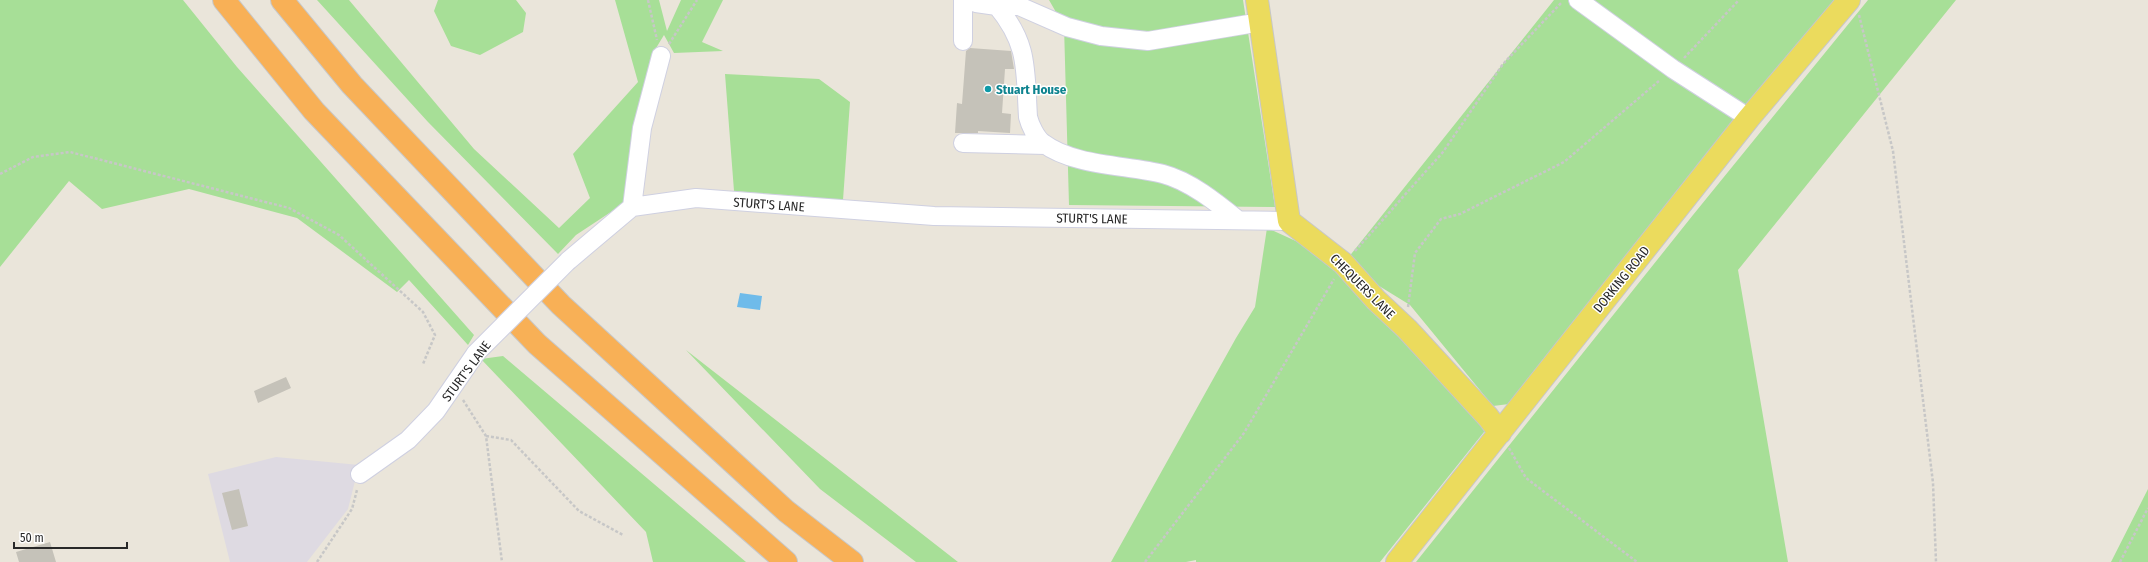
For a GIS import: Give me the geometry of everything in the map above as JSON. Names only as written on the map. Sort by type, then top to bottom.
[{"type":"highway","points":[[224,0],[314,111],[537,344],[786,562]]},
{"type":"highway","points":[[282,0],[352,85],[561,305],[786,511],[852,562]]},
{"type":"main road","points":[[1257,0],[1289,221]]},
{"type":"main road","name":"DORKING ROAD","points":[[1397,562],[1500,433],[1538,382],[1749,118],[1853,4]]},
{"type":"main road","name":"CHEQUERS LANE","points":[[1289,221],[1343,263],[1376,300],[1407,330],[1488,417],[1500,433]]},
{"type":"street","points":[[963,0],[963,41]]},
{"type":"street","points":[[973,0],[976,3],[998,6],[1019,6],[1067,26],[1101,36],[1148,41],[1261,22]]},
{"type":"street","points":[[1578,0],[1673,69],[1749,118]]},
{"type":"street","points":[[998,6],[1013,26],[1024,53],[1028,117],[1042,143],[1073,158],[1164,174],[1209,196],[1238,220]]},
{"type":"street","points":[[632,207],[642,128],[661,56]]},
{"type":"street","points":[[963,143],[1046,145]]},
{"type":"street","name":"STURT'S LANE","points":[[360,474],[408,440],[436,411],[476,353],[568,261],[632,207],[696,198],[934,216],[1289,221]]},
{"type":"path","points":[[648,0],[661,56]]},
{"type":"path","points":[[661,56],[697,0]]},
{"type":"path","points":[[1145,562],[1244,433],[1343,263],[1443,152],[1503,64],[1564,0]]},
{"type":"path","points":[[1407,330],[1415,253],[1441,219],[1460,214],[1564,162],[1673,69],[1739,0]]},
{"type":"path","points":[[1853,4],[1893,151],[1933,483],[1936,562]]},
{"type":"path","points":[[0,174],[34,157],[70,152],[289,208],[339,236],[423,312],[435,335],[423,364]]},
{"type":"path","points":[[453,385],[486,436],[502,562]]},
{"type":"path","points":[[1500,433],[1526,478],[1637,562]]},
{"type":"path","points":[[486,436],[511,440],[579,511],[623,535]]},
{"type":"path","points":[[317,562],[352,509],[360,474]]},
{"type":"path","points":[[2120,562],[2148,508]]},
{"type":"shaded area","points":[[276,457],[359,465],[348,509],[307,562],[230,562],[208,474]]},
{"type":"green space","points":[[0,0],[183,0],[237,67],[474,335],[468,345],[409,280],[397,292],[297,218],[189,189],[102,209],[69,181],[0,267]]},
{"type":"green space","points":[[317,0],[349,0],[474,149],[559,228],[590,198],[573,154],[638,82],[615,0],[659,0],[667,31],[681,0],[723,0],[702,42],[723,51],[674,53],[664,35],[653,53],[626,202],[576,235],[558,254],[428,122]]},
{"type":"green space","points":[[438,0],[516,0],[526,13],[523,32],[480,55],[451,46],[434,11]]},
{"type":"green space","points":[[1049,0],[1243,0],[1275,207],[1069,205],[1064,26]]},
{"type":"green space","points":[[1554,0],[1838,0],[1509,404],[1493,406],[1410,305],[1345,265],[1492,422],[1380,562],[1196,562],[1196,560],[1186,562],[1111,562],[1236,338],[1255,307],[1267,228],[1344,263]]},
{"type":"green space","points":[[1868,0],[1956,0],[1738,270],[1788,562],[1416,562],[1693,215]]},
{"type":"green space","points":[[725,74],[819,79],[850,102],[843,200],[734,191]]},
{"type":"green space","points":[[686,350],[958,562],[916,562],[820,489]]},
{"type":"green space","points":[[503,356],[746,562],[653,562],[646,532],[481,359]]},
{"type":"green space","points":[[2148,489],[2148,562],[2111,562]]},
{"type":"water","points":[[740,293],[762,296],[760,310],[737,307]]},
{"type":"building","name":"Stuart House","points":[[970,48],[1011,51],[1014,69],[1005,69],[1002,113],[1011,114],[1010,133],[978,131],[978,133],[955,133],[957,103],[962,104],[966,51]]},
{"type":"building","points":[[286,377],[291,388],[258,403],[254,391]]},
{"type":"building","points":[[239,489],[248,526],[232,530],[222,493]]},
{"type":"building","points":[[50,542],[56,562],[19,562],[16,552]]},
{"type":"place","name":"Stuart House","points":[[988,89]]}]
